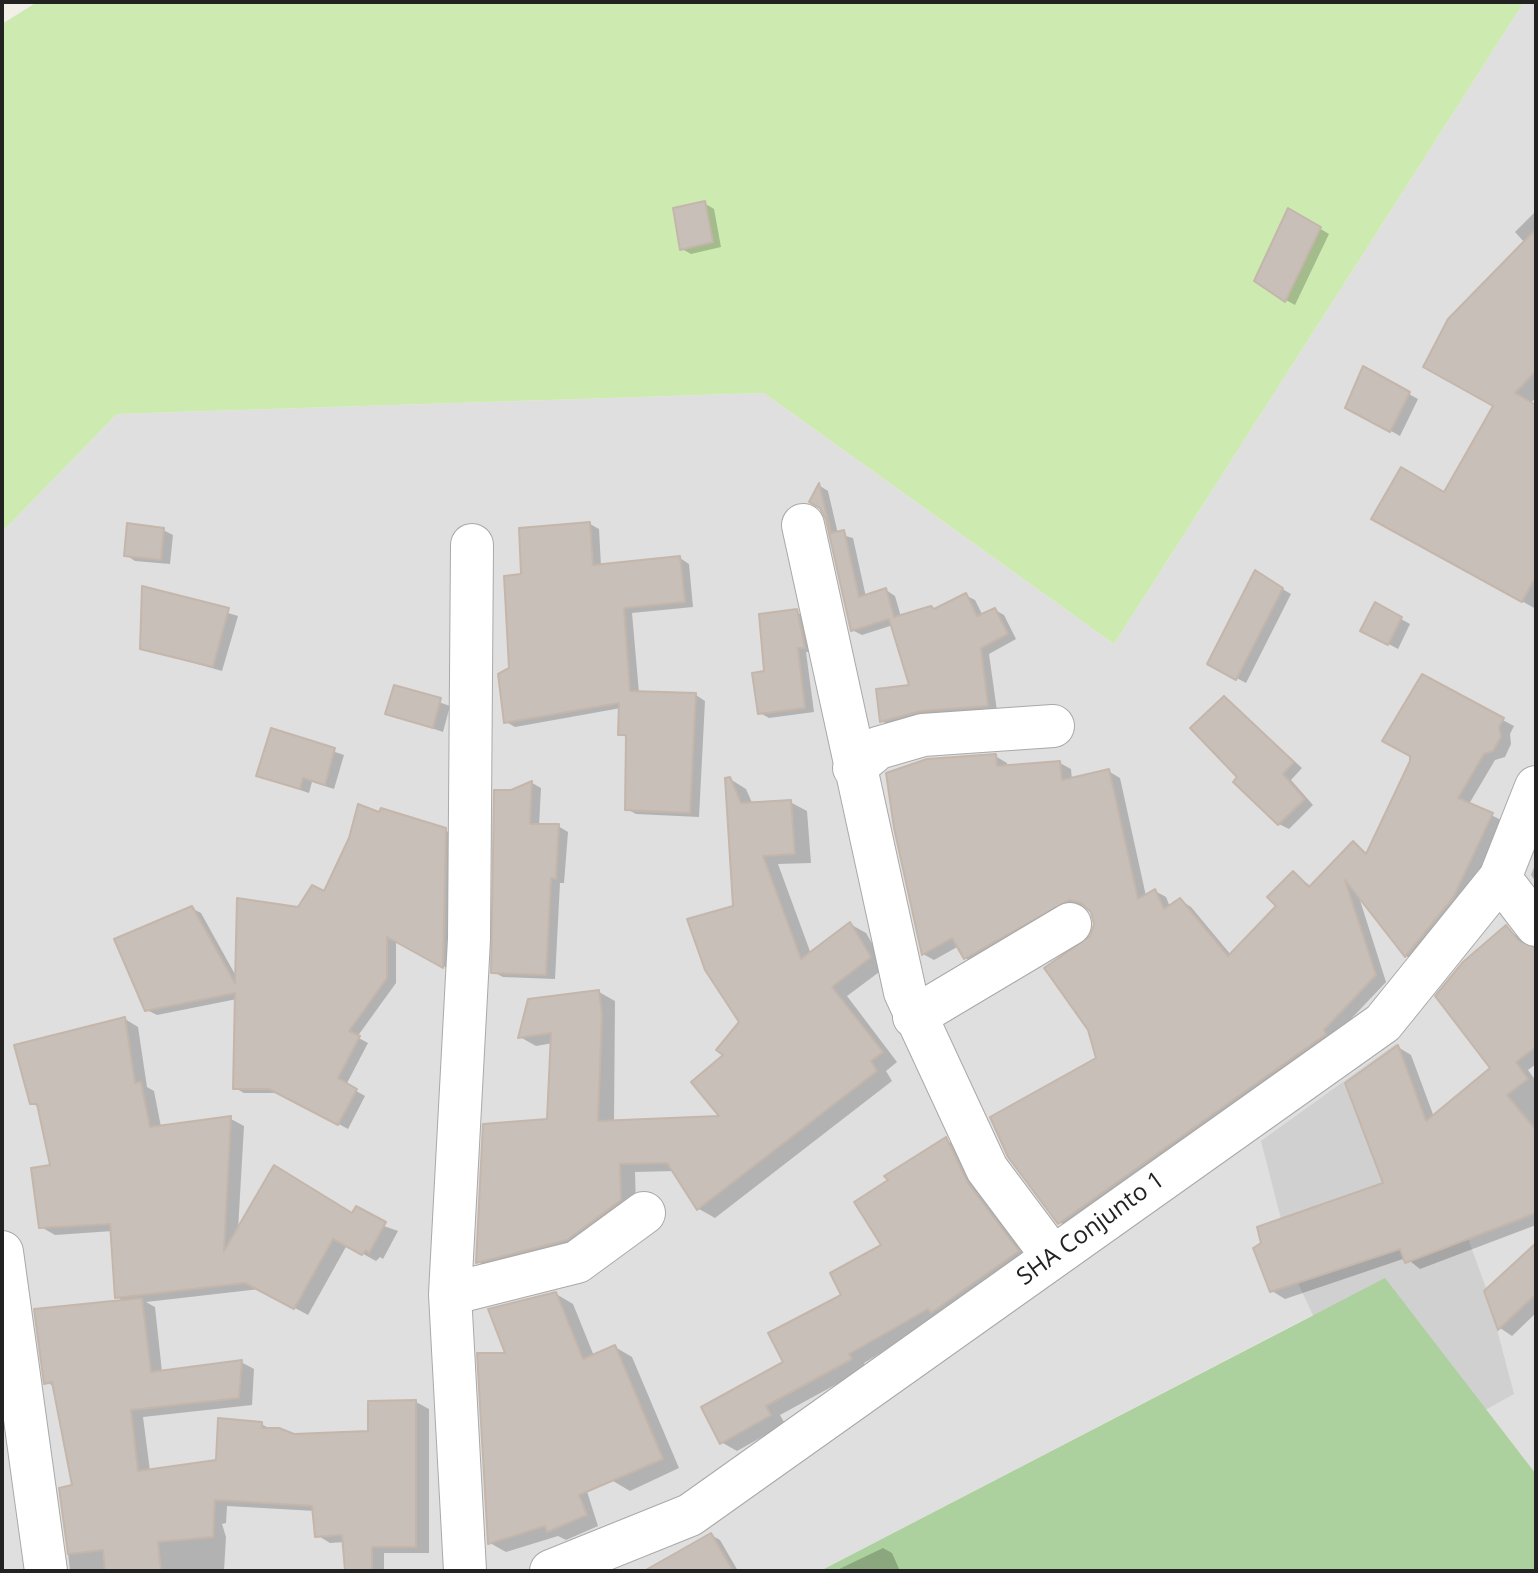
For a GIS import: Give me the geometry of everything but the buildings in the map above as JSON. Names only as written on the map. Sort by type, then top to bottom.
[{"type":"street","points":[[803,525],[905,992],[987,1169],[1053,1257]]},
{"type":"street","points":[[465,1571],[450,1294],[469,939],[472,545]]},
{"type":"street","points":[[854,768],[878,748],[923,735],[1053,726]]},
{"type":"street","name":"SHA Conjunto 1","points":[[551,1571],[690,1515],[1383,1023],[1500,878],[1536,787]]},
{"type":"street","points":[[1500,878],[1536,925]]},
{"type":"street","points":[[914,1017],[1070,924]]},
{"type":"street","points":[[450,1294],[577,1262],[644,1213]]},
{"type":"street","points":[[2,1252],[46,1571]]},
{"type":"shaded area","points":[[1524,2],[1536,2],[1536,1474],[1384,1278],[820,1571],[2,1571],[2,532],[117,414],[764,393],[1114,644]]},
{"type":"shaded area","points":[[1397,1043],[1486,1288],[1514,1394],[1384,1466],[1297,1281],[1261,1141]]},
{"type":"green space","points":[[37,2],[1524,2],[1114,644],[764,393],[117,414],[2,532],[2,24]]},
{"type":"green space","points":[[1385,1278],[1536,1474],[1536,1571],[820,1571]]}]
